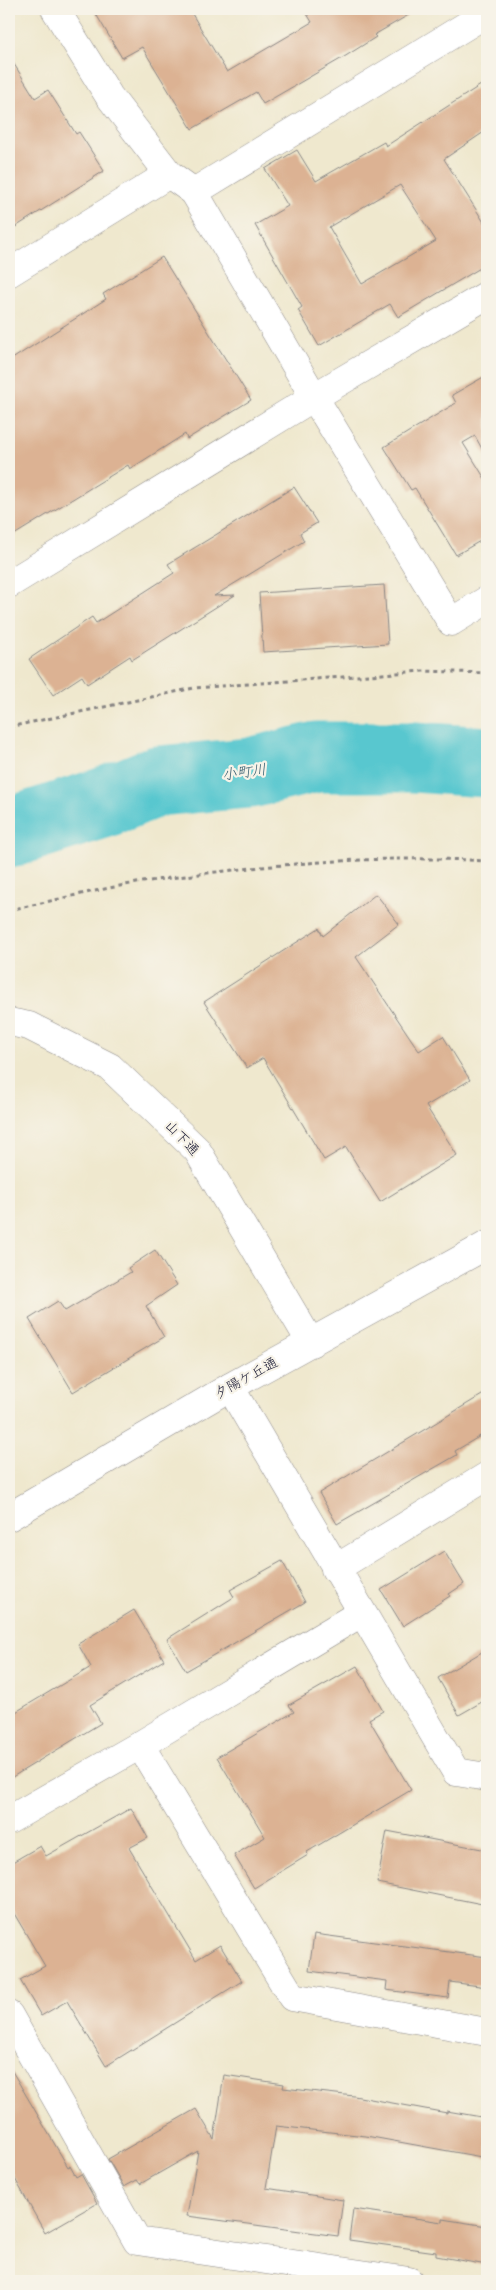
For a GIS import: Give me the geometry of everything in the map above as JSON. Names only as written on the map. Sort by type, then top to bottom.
[{"type":"street","points":[[55,9],[109,96],[170,174],[194,192],[314,397],[451,622],[487,600]]},
{"type":"street","points":[[194,192],[487,13]]},
{"type":"street","points":[[9,273],[170,174]]},
{"type":"street","points":[[9,584],[314,397],[487,295]]},
{"type":"street","name":"山下通","points":[[9,1022],[29,1026],[110,1067],[197,1150],[311,1343]]},
{"type":"street","name":"夕陽ケ丘通","points":[[9,1517],[230,1387],[487,1245]]},
{"type":"street","points":[[230,1387],[335,1569],[456,1772],[487,1777]]},
{"type":"street","points":[[335,1569],[487,1476]]},
{"type":"street","points":[[9,1820],[140,1745],[361,1613]]},
{"type":"street","points":[[140,1745],[292,1997],[487,2032]]},
{"type":"street","points":[[9,2016],[137,2241],[409,2281]]},
{"type":"path","points":[[9,727],[194,688],[423,671],[487,673]]},
{"type":"path","points":[[9,910],[142,882],[270,866],[434,858],[487,862]]},
{"type":"building","points":[[93,9],[189,9],[227,72],[312,22],[304,9],[419,9],[374,35],[376,37],[344,57],[263,104],[256,92],[192,129],[142,47],[122,58]]},
{"type":"building","points":[[9,56],[35,98],[48,90],[76,134],[79,132],[104,171],[9,231]]},
{"type":"building","points":[[487,81],[487,130],[444,159],[487,227],[487,264],[398,317],[390,304],[319,346],[298,310],[302,307],[255,225],[288,206],[265,169],[297,150],[316,181],[384,142],[386,146]],"holes":[[[400,185],[436,241],[362,284],[329,227]]]},
{"type":"building","points":[[162,257],[251,400],[187,439],[185,434],[130,469],[128,465],[9,538],[9,361],[106,299],[103,294]]},
{"type":"building","points":[[487,375],[487,458],[475,436],[463,443],[487,482],[487,537],[456,555],[415,488],[411,490],[384,447],[456,403],[452,395]]},
{"type":"building","points":[[294,487],[317,523],[300,533],[304,541],[214,596],[235,595],[132,660],[130,656],[87,684],[82,676],[53,695],[29,659],[92,617],[96,623],[174,573],[168,564]]},
{"type":"building","points":[[384,585],[388,644],[263,652],[259,593]]},
{"type":"building","points":[[376,894],[399,924],[356,957],[419,1051],[443,1036],[470,1080],[426,1106],[457,1155],[380,1202],[346,1147],[324,1160],[263,1058],[247,1068],[204,1002],[319,928],[323,936]]},
{"type":"building","points":[[155,1250],[177,1285],[146,1306],[164,1337],[73,1392],[29,1319],[58,1301],[65,1311],[131,1272],[128,1268]]},
{"type":"building","points":[[487,1392],[487,1432],[455,1451],[457,1455],[337,1524],[319,1493]]},
{"type":"building","points":[[444,1551],[464,1584],[449,1594],[450,1596],[403,1626],[381,1590]]},
{"type":"building","points":[[282,1561],[305,1602],[186,1671],[167,1639],[234,1597],[230,1590]]},
{"type":"building","points":[[134,1610],[164,1660],[90,1705],[101,1723],[9,1779],[9,1716],[91,1667],[78,1644]]},
{"type":"building","points":[[487,1649],[487,1699],[459,1715],[438,1678]]},
{"type":"building","points":[[357,1666],[383,1711],[369,1719],[411,1790],[307,1852],[308,1855],[254,1888],[234,1855],[265,1837],[217,1757],[294,1712],[289,1705]]},
{"type":"building","points":[[131,1808],[148,1838],[129,1848],[196,1960],[220,1945],[242,1981],[106,2066],[67,2001],[41,2016],[20,1980],[45,1966],[9,1905],[9,1864],[40,1846],[46,1856]]},
{"type":"building","points":[[387,1831],[487,1850],[487,1905],[377,1883]]},
{"type":"building","points":[[314,1934],[487,1957],[487,1987],[450,1982],[448,1998],[386,1990],[387,1981],[309,1971]]},
{"type":"building","points":[[9,2066],[68,2167],[70,2166],[76,2177],[81,2174],[97,2203],[45,2233],[9,2168]]},
{"type":"building","points":[[224,2075],[284,2084],[283,2088],[354,2096],[447,2113],[447,2111],[487,2118],[487,2158],[366,2136],[276,2126],[266,2188],[343,2200],[338,2236],[187,2216],[198,2151],[140,2184],[137,2180],[124,2187],[108,2159],[196,2109],[214,2139]]},
{"type":"building","points":[[353,2209],[442,2222],[442,2219],[487,2226],[487,2265],[436,2256],[436,2252],[349,2240]]},
{"type":"waterway","name":"小町川","points":[[9,833],[106,802],[157,781],[250,773],[317,757],[414,757],[487,762]]}]
